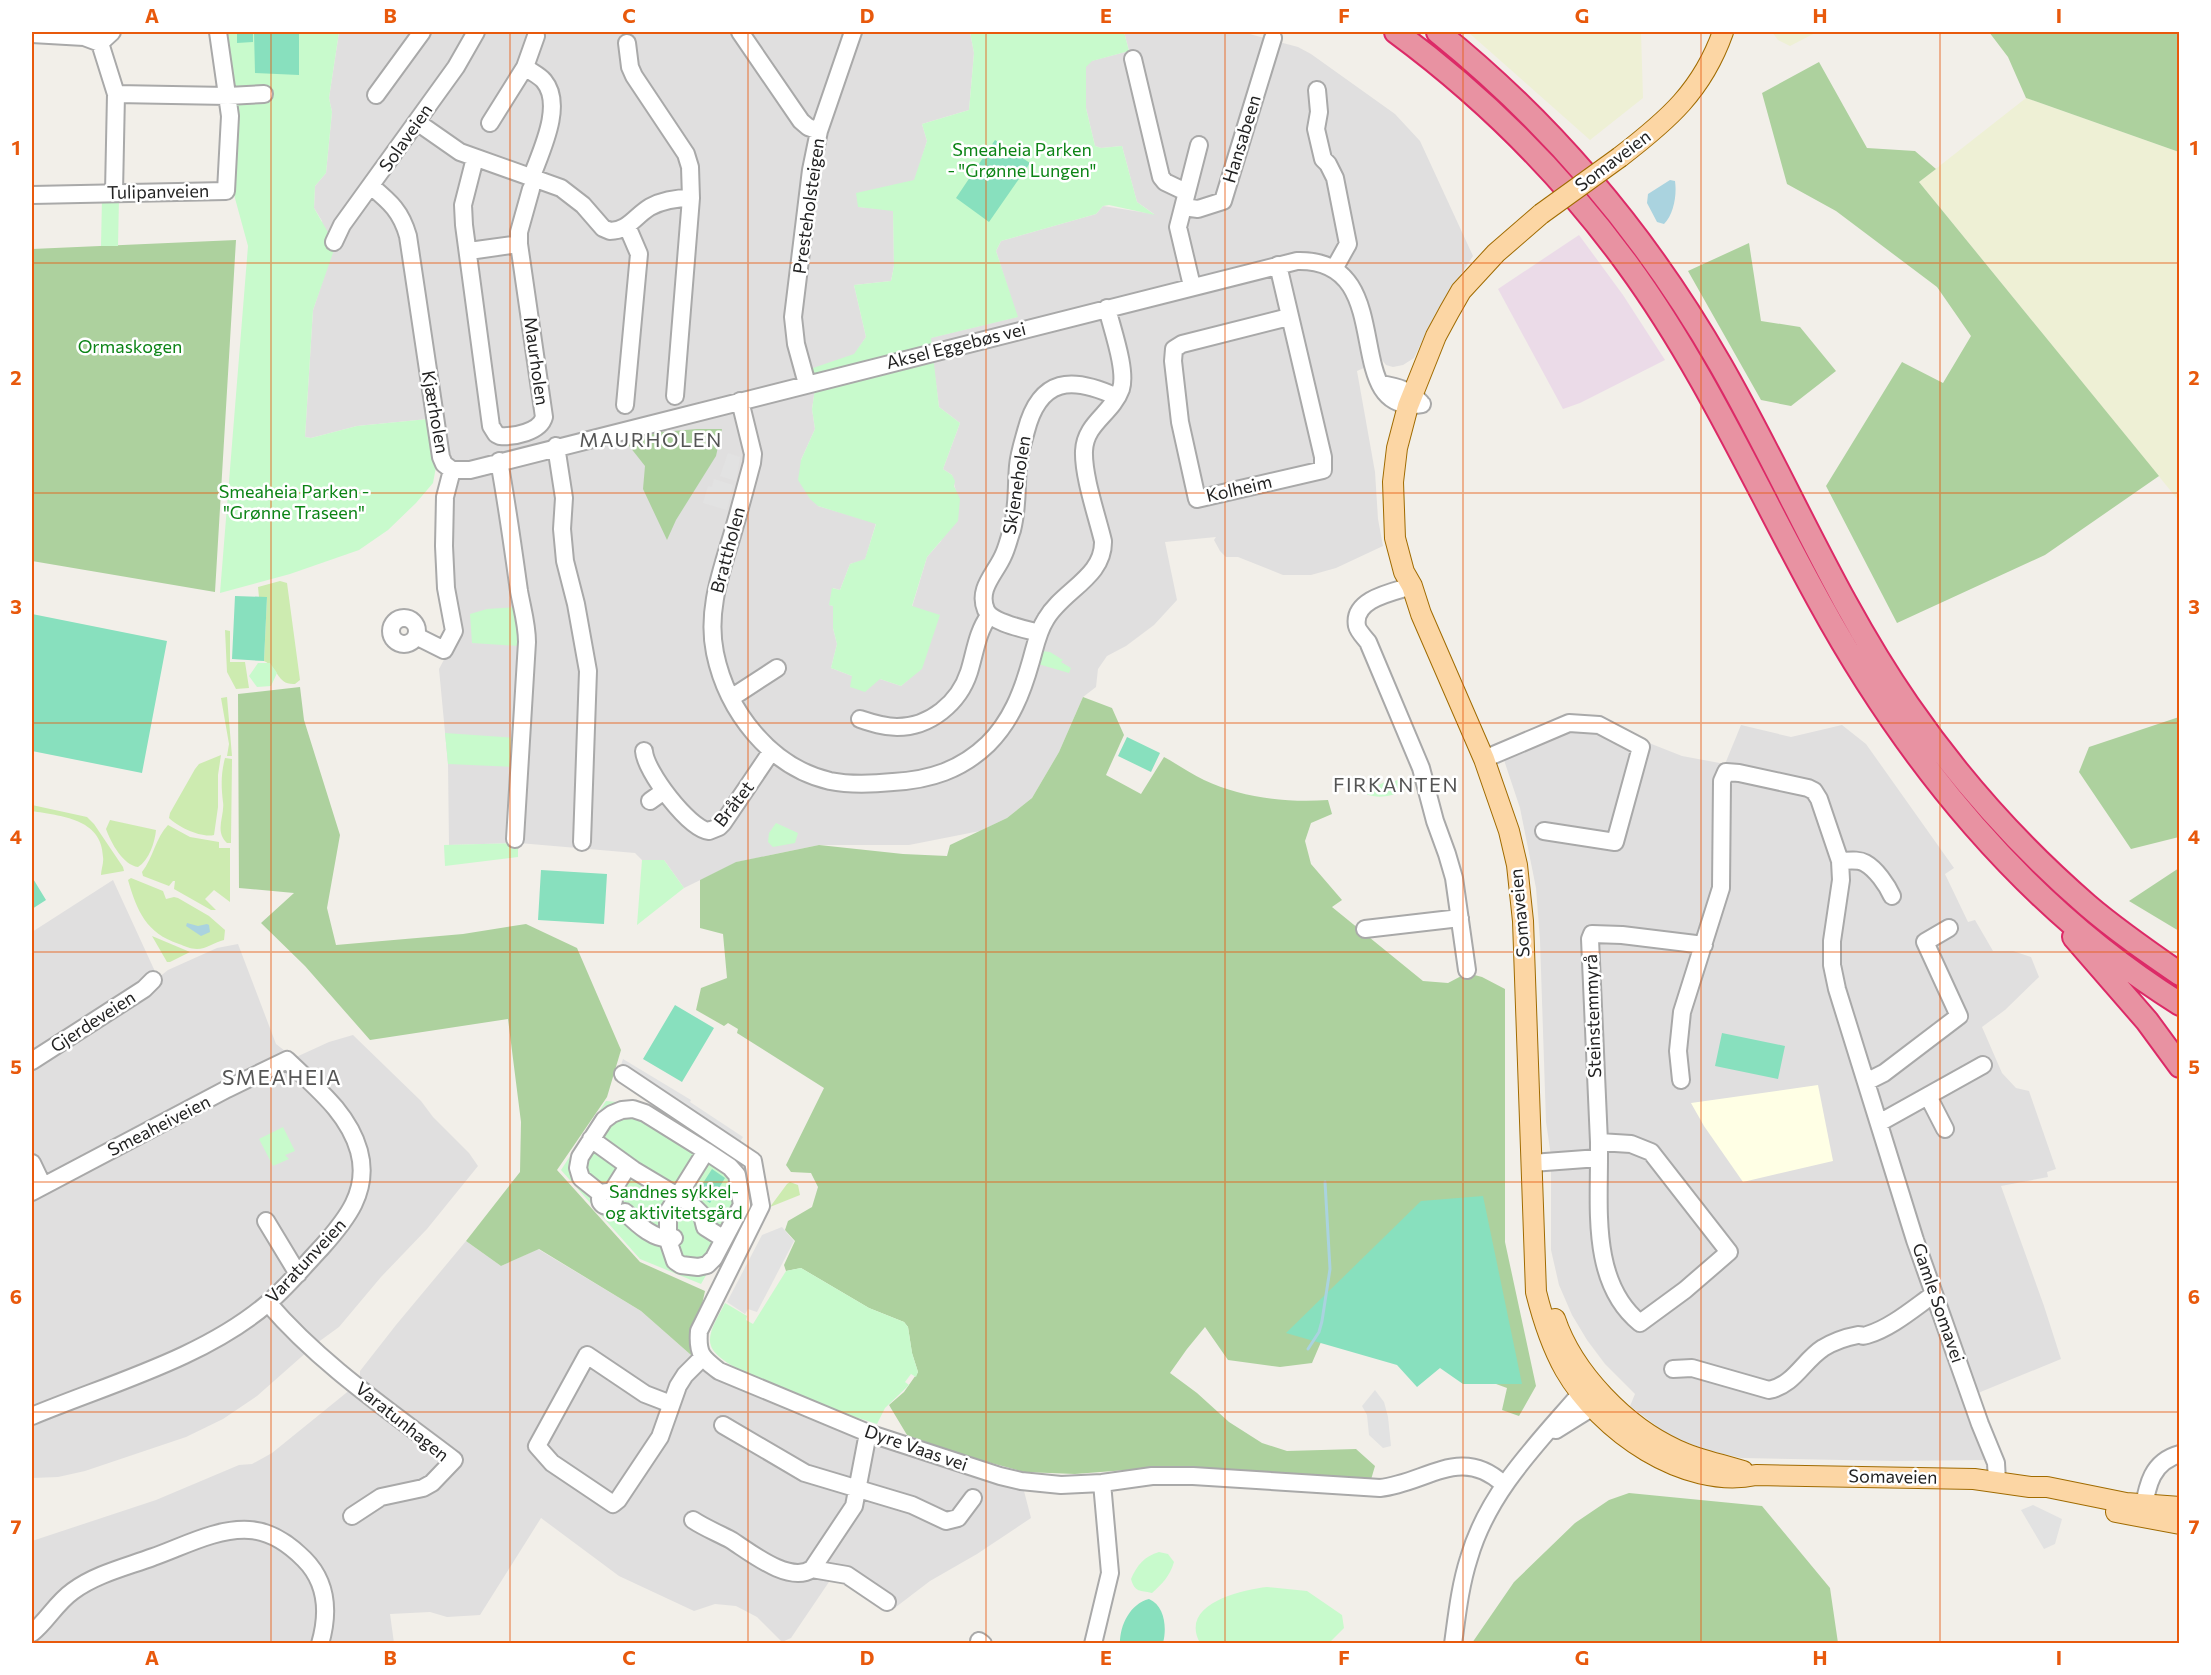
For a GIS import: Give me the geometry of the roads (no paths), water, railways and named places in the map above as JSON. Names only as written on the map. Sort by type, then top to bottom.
[{"type":"highway","points":[[1396,32],[1430,57],[1495,113],[1564,186],[1629,266],[1698,376],[1820,603],[1888,717],[1925,768],[1960,810],[2043,898],[2065,927],[2147,1021],[2180,1066]]},
{"type":"highway","points":[[1438,32],[1477,65],[1544,129],[1601,190],[1648,253],[1720,364],[1836,586],[1879,660],[1909,706],[1981,800],[2036,858],[2088,906],[2180,974]]},
{"type":"highway","points":[[2043,898],[2115,957],[2180,1004]]},
{"type":"main road","name":"Somaveien","points":[[1723,32],[1699,80],[1682,104],[1620,157],[1541,214],[1496,253],[1461,291],[1436,336],[1414,401],[1404,488],[1405,530],[1412,586],[1421,614],[1484,759],[1509,831],[1517,865],[1523,921],[1536,1259],[1558,1326],[1578,1362],[1591,1397],[1611,1425],[1672,1465],[1692,1472],[1738,1479],[1756,1475],[1932,1477],[1997,1481],[2030,1487],[2047,1487],[2126,1503],[2180,1524]]},
{"type":"main road","name":"Somaveien","points":[[2143,1511],[2180,1507]]},
{"type":"street","points":[[100,43],[112,32]]},
{"type":"street","points":[[218,32],[228,96]]},
{"type":"street","points":[[376,95],[422,32]]},
{"type":"street","name":"Solaveien","points":[[334,242],[342,225],[456,67],[476,32]]},
{"type":"street","points":[[740,32],[801,121],[808,127],[819,131]]},
{"type":"street","name":"Presteholsteigen","points":[[807,384],[796,344],[794,317],[810,170],[819,131],[853,32]]},
{"type":"street","points":[[32,34],[84,37],[100,43]]},
{"type":"street","points":[[490,123],[525,68],[536,36]]},
{"type":"street","name":"Hansabeen","points":[[1185,199],[1198,208],[1223,201],[1273,38]]},
{"type":"street","points":[[100,43],[116,94],[114,192]]},
{"type":"street","points":[[627,43],[630,67],[634,76],[686,154],[690,166],[692,198],[675,396]]},
{"type":"street","points":[[1133,59],[1161,177],[1185,199]]},
{"type":"street","name":"Maurholen","points":[[476,158],[463,206],[491,426],[496,434],[505,436],[536,429],[543,422],[544,417],[519,232],[531,183],[551,119],[551,101],[546,83],[525,68]]},
{"type":"street","points":[[1317,90],[1319,112],[1316,129],[1323,159],[1335,178],[1348,244],[1334,269],[1345,277],[1358,297],[1376,376],[1381,384],[1398,387],[1414,401]]},
{"type":"street","points":[[116,94],[228,96],[264,94]]},
{"type":"street","name":"Tulipanveien","points":[[32,195],[226,191],[230,116],[228,96]]},
{"type":"street","points":[[417,122],[454,149],[531,183],[570,193],[583,204],[603,228],[616,231],[627,226],[648,208],[665,201],[692,198]]},
{"type":"street","points":[[1192,286],[1178,227],[1199,145]]},
{"type":"street","name":"Kjærholen","points":[[371,186],[396,208],[404,219],[441,457],[444,464],[452,470],[445,497],[444,546],[446,588],[454,631],[444,650],[416,636]]},
{"type":"street","points":[[625,405],[639,254],[627,226]]},
{"type":"street","points":[[469,250],[519,244]]},
{"type":"street","name":"Aksel Eggebøs vei","points":[[452,470],[470,470],[556,446],[1278,265],[1308,260],[1334,269]]},
{"type":"street","name":"Kolheim","points":[[1278,265],[1318,435],[1323,470],[1197,499],[1180,422],[1173,362],[1174,349],[1182,344],[1289,317]]},
{"type":"street","points":[[860,719],[888,726],[905,726],[919,723],[946,708],[964,685],[980,634],[989,616],[1039,633],[1045,620],[1060,600],[1094,571],[1101,557],[1103,541],[1085,467],[1084,451],[1088,432],[1117,397],[1123,380],[1107,308]]},
{"type":"street","name":"Skjeneholen","points":[[989,616],[984,603],[984,590],[1004,555],[1014,522],[1018,499],[1020,457],[1027,425],[1035,405],[1046,392],[1056,386],[1065,385],[1092,388],[1117,397]]},
{"type":"street","name":"Brattholen","points":[[740,401],[753,454],[753,463],[719,577],[712,616],[715,653],[731,698],[749,727],[771,753],[810,774],[830,781],[906,782],[923,780],[958,767],[987,745],[1011,715],[1020,698],[1039,633]]},
{"type":"street","points":[[556,446],[564,498],[562,529],[565,561],[576,604],[588,671],[582,842]]},
{"type":"street","points":[[499,462],[526,620],[527,642],[515,839]]},
{"type":"street","points":[[1412,586],[1376,598],[1361,607],[1357,615],[1357,628],[1368,642],[1421,768],[1435,821],[1452,870],[1467,970]]},
{"type":"street","points":[[731,698],[777,668]]},
{"type":"street","points":[[1484,759],[1569,723],[1599,725],[1641,747],[1615,842],[1544,831]]},
{"type":"street","name":"Bråtet","points":[[644,751],[646,765],[657,796],[703,831],[714,830],[723,823],[771,753]]},
{"type":"street","name":"Gamle Somavei","points":[[1681,1080],[1678,1052],[1682,1012],[1721,888],[1722,781],[1726,772],[1740,772],[1814,791],[1819,799],[1840,861],[1841,880],[1832,941],[1832,965],[1842,1006],[1934,1294],[1996,1463],[1997,1481]]},
{"type":"street","points":[[1840,861],[1853,860],[1865,863],[1887,885],[1892,896]]},
{"type":"street","points":[[1365,929],[1460,918]]},
{"type":"street","points":[[1866,1082],[1884,1073],[1959,1016],[1925,942],[1948,928]]},
{"type":"street","name":"Steinstemmyrå","points":[[1532,1163],[1599,1150],[1631,1144],[1651,1152],[1729,1252],[1640,1323],[1631,1316],[1616,1293],[1606,1269],[1600,1229],[1599,1150],[1591,936],[1597,932],[1704,945]]},
{"type":"street","name":"Gjerdeveien","points":[[32,1061],[144,989],[153,980]]},
{"type":"street","name":"Smeaheiveien","points":[[37,1189],[287,1060]]},
{"type":"street","name":"Varatunveien","points":[[32,1416],[174,1359],[224,1334],[268,1303],[298,1274],[351,1212],[358,1195],[362,1170],[357,1145],[346,1122],[334,1105],[287,1060]]},
{"type":"street","points":[[1879,1123],[1983,1065]]},
{"type":"street","points":[[623,1074],[753,1161],[761,1206],[702,1323],[698,1342],[703,1357],[685,1375],[670,1404],[666,1424],[660,1437],[618,1500],[614,1504],[552,1463],[537,1446],[587,1355],[645,1394],[670,1404]]},
{"type":"street","points":[[1928,1096],[1945,1129]]},
{"type":"street","points":[[667,1241],[581,1178],[578,1168],[580,1156],[604,1120],[612,1113],[633,1109],[645,1113],[706,1151],[730,1167],[737,1175],[742,1205],[714,1258],[707,1265],[698,1267],[675,1261],[667,1241],[672,1199],[706,1151]]},
{"type":"street","points":[[591,1139],[672,1199],[702,1215],[705,1227],[724,1239]]},
{"type":"street","points":[[32,1163],[37,1189]]},
{"type":"street","points":[[612,1201],[628,1166]]},
{"type":"street","points":[[266,1221],[298,1274]]},
{"type":"street","points":[[1673,1369],[1692,1368],[1769,1390],[1779,1388],[1823,1348],[1859,1335],[1865,1336],[1883,1328],[1934,1294]]},
{"type":"street","name":"Varatunhagen","points":[[268,1303],[328,1364],[454,1460],[432,1483],[423,1488],[381,1497],[352,1515]]},
{"type":"street","name":"Dyre Vaas vei","points":[[703,1357],[719,1371],[868,1433],[1021,1481],[1061,1485],[1102,1483],[1152,1476],[1193,1476],[1380,1488],[1430,1473],[1464,1466],[1491,1473],[1503,1484]]},
{"type":"street","points":[[1453,1644],[1462,1582],[1469,1557],[1478,1532],[1503,1484],[1545,1437],[1591,1397]]},
{"type":"street","points":[[723,1425],[805,1473],[912,1505],[946,1521],[958,1518],[973,1498]]},
{"type":"street","points":[[693,1520],[772,1566],[796,1572],[812,1569],[854,1506],[868,1433]]},
{"type":"street","points":[[2143,1511],[2154,1469],[2180,1454]]},
{"type":"street","points":[[1093,1644],[1110,1573],[1102,1483]]},
{"type":"street","points":[[32,1633],[59,1601],[92,1579],[218,1534],[250,1530],[277,1538],[293,1547],[316,1573],[322,1586],[326,1613],[320,1644]]},
{"type":"street","points":[[812,1569],[847,1575],[887,1602]]},
{"type":"water","points":[[1670,180],[1675,181],[1676,192],[1670,215],[1664,224],[1657,222],[1647,203],[1648,194]]},
{"type":"water","points":[[187,923],[198,926],[207,924],[210,932],[201,936],[186,926]]},
{"type":"waterway","points":[[1308,1349],[1319,1332],[1330,1269],[1325,1182]]},
{"type":"district","name":"MAURHOLEN","points":[[651,440]]},
{"type":"district","name":"FIRKANTEN","points":[[1396,785]]},
{"type":"district","name":"SMEAHEIA","points":[[282,1078]]},
{"type":"park label","name":"Smeaheia Parken - \"Grønne Lungen\"","points":[[1022,160]]},
{"type":"park label","name":"Ormaskogen","points":[[130,347]]},
{"type":"park label","name":"Smeaheia Parken - \"Grønne Traseen\"","points":[[294,502]]},
{"type":"park label","name":"Sandnes sykkel- og aktivitetsgård","points":[[674,1202]]}]
